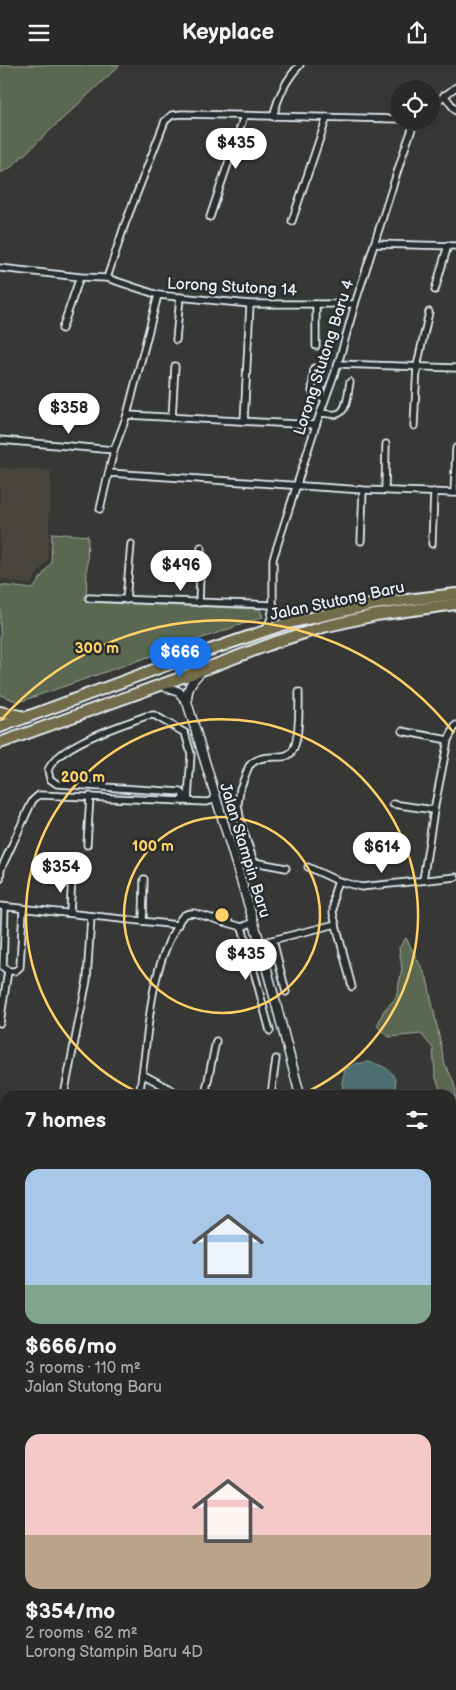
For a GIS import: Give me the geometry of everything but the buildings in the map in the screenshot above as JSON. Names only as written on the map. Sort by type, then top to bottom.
[{"type":"main road","name":"Jalan Stutong Baru","points":[[0,727],[175,662],[288,623],[374,604],[456,593]]},
{"type":"main road","name":"Jalan Stutong Baru","points":[[0,743],[276,642],[323,627],[376,615],[456,605]]},
{"type":"main road","points":[[0,712],[26,717]]},
{"type":"street","points":[[273,117],[280,93],[290,75],[300,65]]},
{"type":"street","points":[[440,98],[456,87]]},
{"type":"street","points":[[444,95],[456,111]]},
{"type":"street","points":[[107,278],[125,224],[168,117],[182,114],[390,119]]},
{"type":"street","points":[[210,217],[244,116]]},
{"type":"street","points":[[292,221],[327,117]]},
{"type":"street","name":"Lorong Stutong Baru 4","points":[[263,632],[267,629],[273,605],[273,559],[325,398],[338,364],[355,304],[412,130]]},
{"type":"street","points":[[374,244],[456,246]]},
{"type":"street","points":[[435,290],[448,245]]},
{"type":"street","name":"Lorong Stutong 14","points":[[0,268],[80,277],[107,278],[158,295],[250,303],[355,304]]},
{"type":"street","points":[[62,329],[80,277]]},
{"type":"street","points":[[100,509],[114,449],[127,415],[158,295]]},
{"type":"street","points":[[176,340],[180,297]]},
{"type":"street","points":[[244,422],[250,303]]},
{"type":"street","points":[[316,304],[316,346]]},
{"type":"street","points":[[414,426],[417,366],[429,312]]},
{"type":"street","points":[[338,364],[456,368]]},
{"type":"street","points":[[172,417],[175,366]]},
{"type":"street","points":[[314,368],[312,391],[316,396],[325,398]]},
{"type":"street","points":[[320,413],[337,414],[341,412],[344,408],[350,381]]},
{"type":"street","points":[[127,415],[316,425]]},
{"type":"street","points":[[0,440],[114,449]]},
{"type":"street","points":[[385,490],[386,444]]},
{"type":"street","points":[[109,473],[363,490],[455,493],[456,448]]},
{"type":"street","points":[[361,541],[363,490]]},
{"type":"street","points":[[432,544],[434,492]]},
{"type":"street","points":[[126,600],[131,544]]},
{"type":"street","points":[[199,603],[201,547]]},
{"type":"street","points":[[89,598],[273,605],[288,623]]},
{"type":"street","points":[[187,701],[187,692],[191,682],[202,670]]},
{"type":"street","points":[[160,685],[179,692],[187,701]]},
{"type":"street","points":[[254,862],[238,805],[240,789],[252,762],[267,757],[285,757],[290,754],[297,733],[300,692]]},
{"type":"street","name":"Jalan Stampin Baru","points":[[187,701],[254,922],[299,1090]]},
{"type":"street","points":[[146,715],[154,715],[185,733],[191,754],[186,801],[181,793],[57,784],[50,779],[48,771],[55,758],[80,742],[146,715]]},
{"type":"street","points":[[423,880],[434,810],[448,741],[456,725]]},
{"type":"street","points":[[402,731],[448,741]]},
{"type":"street","points":[[0,879],[1,869],[36,796],[43,794],[207,802],[216,799]]},
{"type":"street","points":[[87,845],[90,796]]},
{"type":"street","points":[[393,804],[434,810]]},
{"type":"street","points":[[237,866],[254,862],[286,868]]},
{"type":"street","points":[[308,867],[338,881],[361,887],[456,877]]},
{"type":"street","points":[[70,913],[72,876]]},
{"type":"street","points":[[143,921],[144,879]]},
{"type":"street","points":[[338,881],[333,904],[336,924],[352,987]]},
{"type":"street","points":[[23,909],[20,967],[15,971],[8,971],[3,967],[3,906],[178,925]]},
{"type":"street","points":[[139,1090],[152,997],[161,963],[178,925],[185,915],[194,913],[242,927],[254,922]]},
{"type":"street","points":[[65,1090],[87,980],[91,916]]},
{"type":"street","points":[[260,943],[336,924]]},
{"type":"street","points":[[242,927],[270,1031]]},
{"type":"street","points":[[273,940],[286,992]]},
{"type":"street","points":[[0,1023],[8,971]]},
{"type":"street","points":[[206,1090],[216,1041]]},
{"type":"street","points":[[272,1090],[276,1059]]},
{"type":"street","points":[[142,1074],[172,1090]]},
{"type":"shaded area","points":[[0,468],[51,471],[48,559],[30,585],[0,579]]},
{"type":"green space","points":[[0,65],[120,65],[10,168],[0,173]]},
{"type":"green space","points":[[52,533],[88,536],[86,602],[260,609],[263,617],[19,702],[0,695],[0,585],[33,589],[51,563]]},
{"type":"green space","points":[[406,938],[427,978],[445,1065],[456,1090],[440,1090],[435,1075],[433,1048],[421,1034],[389,1037],[377,1026],[384,1010],[396,998],[402,969],[399,948]]},
{"type":"water","points":[[368,1062],[386,1068],[394,1077],[394,1090],[343,1090],[342,1083],[345,1070],[355,1064]]}]
